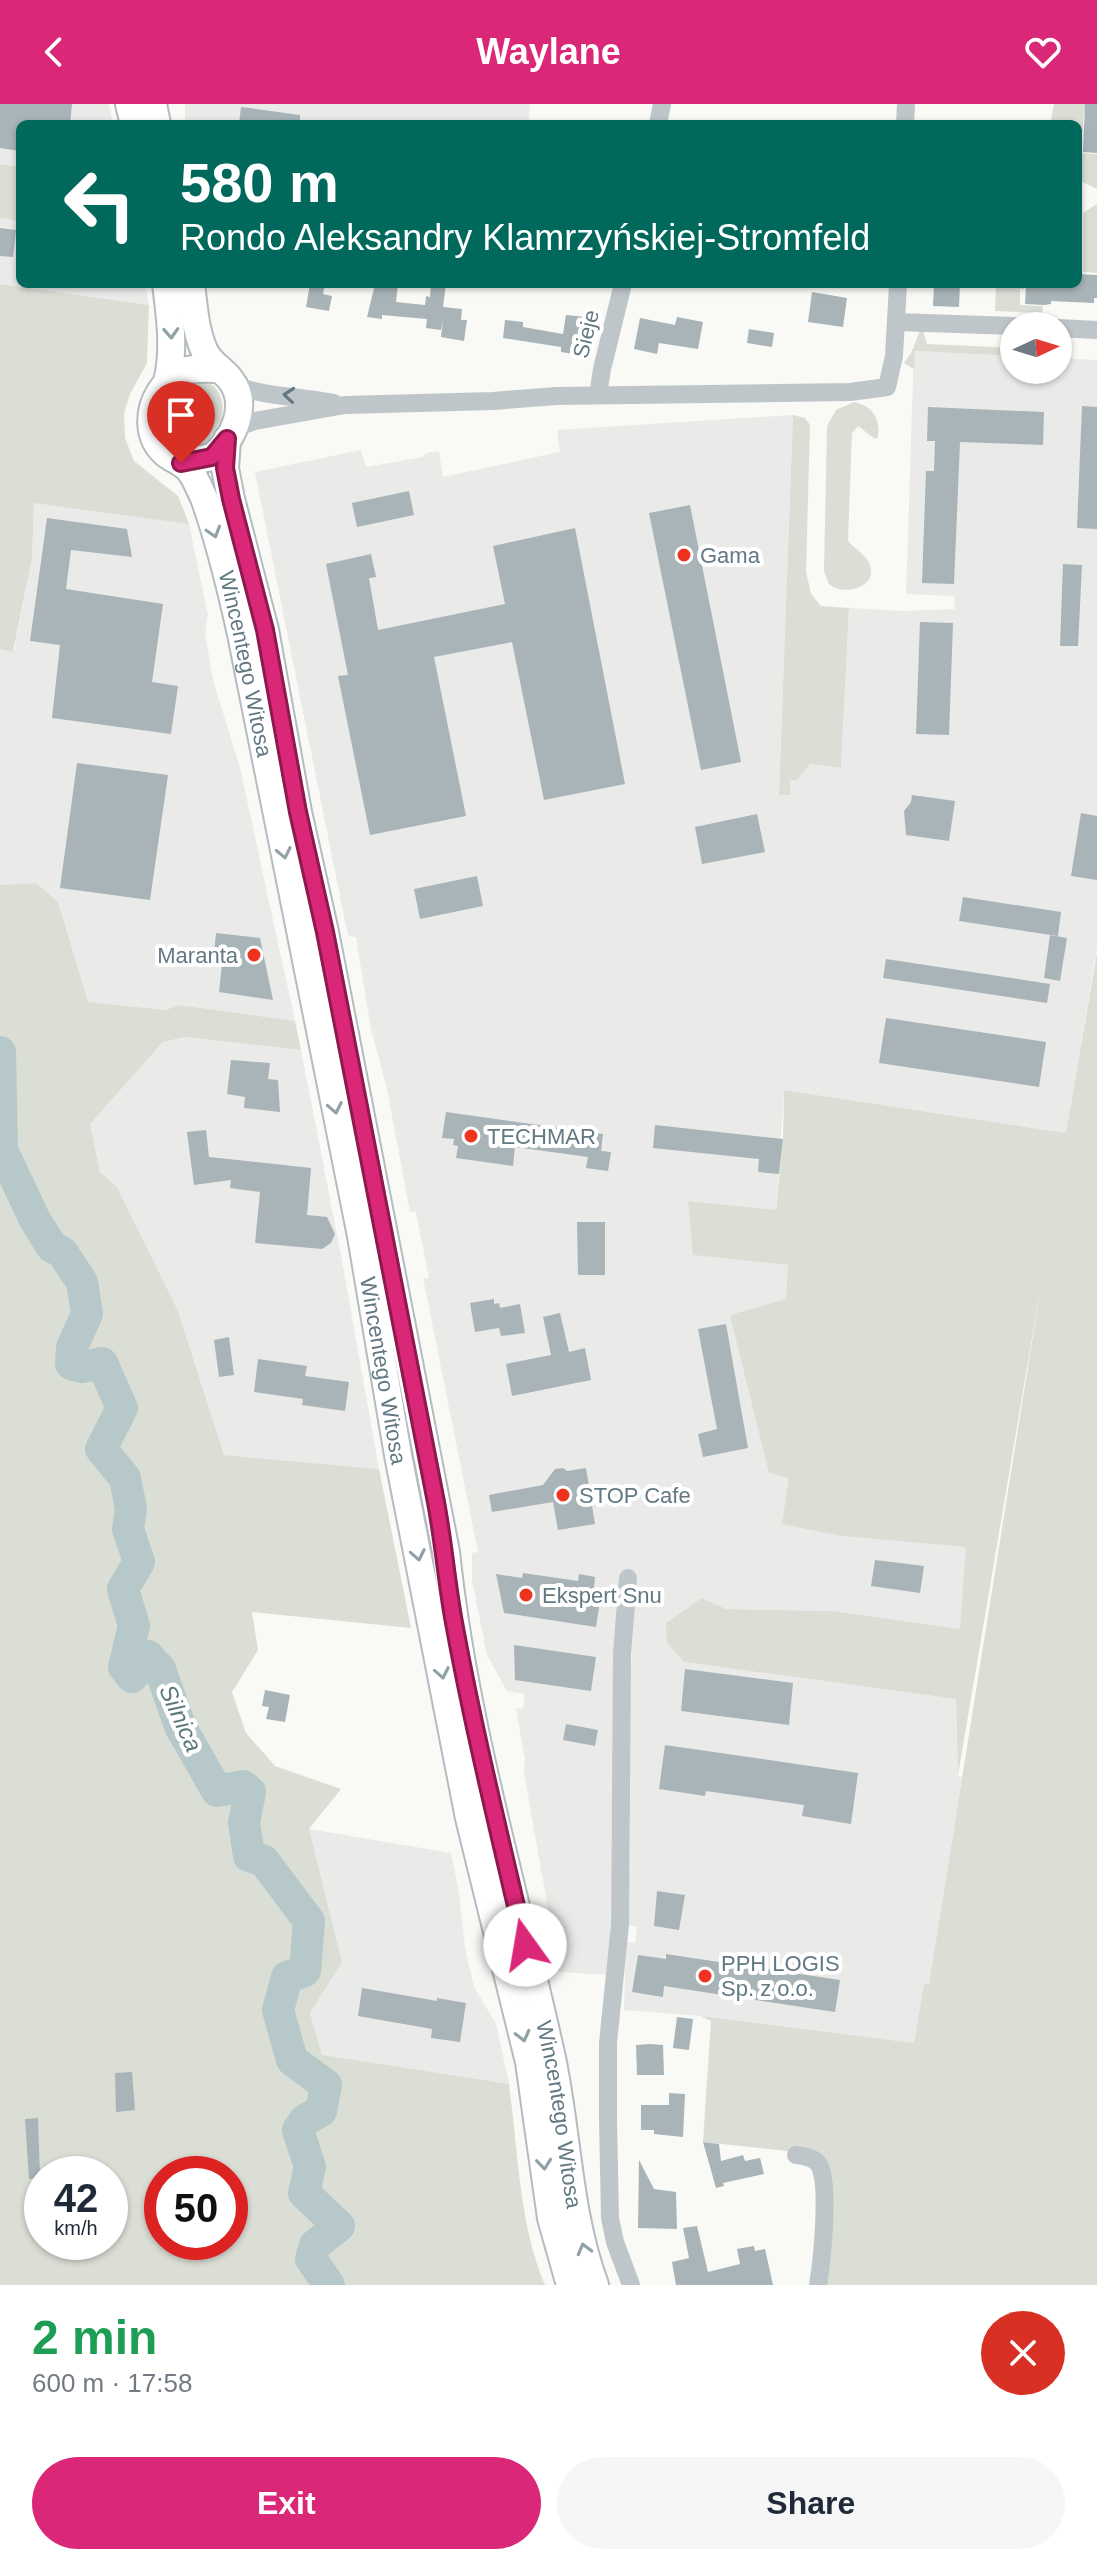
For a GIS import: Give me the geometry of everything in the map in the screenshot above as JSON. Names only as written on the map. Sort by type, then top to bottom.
[{"type":"main road","points":[[166,288],[171,365],[150,421],[158,445],[165,454],[181,463],[212,457],[231,434],[239,404],[226,377],[210,361],[201,342],[192,288]]},
{"type":"main road","points":[[167,382],[181,371],[226,377]]},
{"type":"main road","name":"Wincentego Witosa","points":[[231,434],[225,468],[231,499],[265,630],[298,812],[325,932],[438,1510],[453,1614],[483,1771],[551,2056],[565,2128],[575,2213],[595,2285]]},
{"type":"main road","name":"Wincentego Witosa","points":[[181,463],[189,470],[203,496],[241,634],[361,1236],[398,1455],[469,1818],[529,2062],[551,2218],[570,2285]]},
{"type":"street","name":"Sieje","points":[[598,395],[622,288]]},
{"type":"street","points":[[231,434],[255,421],[345,405],[598,395],[839,393],[887,387],[894,356],[898,288]]},
{"type":"street","points":[[897,322],[1000,326]]},
{"type":"street","points":[[1072,329],[1097,330]]},
{"type":"street","points":[[226,377],[252,392],[302,396],[345,405]]},
{"type":"street","points":[[628,1578],[622,1654],[620,1914],[616,1990],[608,2043],[608,2119],[610,2218],[615,2242],[631,2285]]},
{"type":"street","points":[[796,2155],[813,2159],[820,2168],[825,2235],[818,2285]]},
{"type":"shaded area","points":[[0,104],[109,104],[112,120],[16,120],[16,166],[0,164]]},
{"type":"shaded area","points":[[185,104],[530,104],[528,120],[185,120]]},
{"type":"shaded area","points":[[1054,104],[1090,104],[1090,111],[1084,111],[1083,131],[1082,120],[1051,120]]},
{"type":"shaded area","points":[[1082,153],[1097,154],[1097,189],[1082,182]]},
{"type":"shaded area","points":[[0,164],[16,166],[16,220],[0,218]]},
{"type":"shaded area","points":[[1097,204],[1097,273],[1083,272],[1083,213]]},
{"type":"shaded area","points":[[0,218],[16,220],[16,286],[0,284]]},
{"type":"shaded area","points":[[0,284],[149,305],[147,363],[130,394],[124,413],[125,438],[134,461],[178,496],[189,524],[34,503],[32,558],[13,652],[0,649]]},
{"type":"shaded area","points":[[28,288],[146,288],[149,305]]},
{"type":"shaded area","points":[[996,288],[1024,288],[1020,289],[1020,305],[1043,306],[1042,312],[995,311]]},
{"type":"shaded area","points":[[923,330],[927,344],[1000,347],[1000,355],[915,351],[914,369],[904,363]]},
{"type":"shaded area","points":[[914,351],[1000,355],[1000,384],[1072,384],[1072,359],[1097,360],[1097,949],[1066,1133],[784,1090],[776,1211],[688,1201],[694,1255],[788,1265],[786,1299],[731,1315],[789,1478],[841,1536],[967,1547],[960,1629],[833,1611],[726,1609],[702,1598],[684,1662],[956,1699],[958,1775],[962,1777],[929,1984],[924,1984],[914,2043],[701,2016],[624,2010],[626,1942],[635,1943],[637,1927],[627,1925],[630,1649],[612,1802],[610,1975],[559,1972],[516,1708],[523,1709],[525,1694],[507,1691],[487,1655],[472,1580],[472,1553],[478,1552],[423,1278],[429,1278],[416,1212],[410,1212],[387,1089],[371,1029],[356,937],[348,936],[255,472],[361,450],[366,467],[423,457],[426,453],[439,451],[443,477],[560,452],[557,430],[793,415],[779,794],[789,795],[790,780],[797,780],[810,764],[841,768],[849,608],[904,611],[955,609],[954,596],[906,594]]},
{"type":"shaded area","points":[[185,381],[210,383],[220,396],[221,419],[211,435],[209,447],[184,447],[171,433],[168,414]]},
{"type":"shaded area","points":[[854,402],[874,414],[878,437],[875,439],[858,426],[852,433],[848,541],[866,558],[871,573],[864,585],[850,590],[829,584],[824,571],[827,426],[836,410]]},
{"type":"shaded area","points":[[793,415],[805,418],[810,425],[806,572],[811,594],[821,606],[849,608],[841,768],[810,764],[797,780],[790,780],[790,795],[779,795]]},
{"type":"shaded area","points":[[34,502],[189,524],[208,615],[205,633],[213,680],[240,768],[295,1021],[179,1005],[166,1010],[87,1002],[58,902],[36,883],[0,885],[0,649],[14,651],[32,558]]},
{"type":"shaded area","points":[[36,883],[58,902],[88,1002],[166,1010],[179,1005],[295,1021],[301,1050],[185,1037],[163,1042],[90,1124],[100,1172],[117,1187],[178,1311],[224,1455],[379,1469],[411,1628],[252,1612],[258,1650],[232,1692],[246,1733],[275,1766],[341,1789],[309,1829],[342,1962],[310,2013],[322,2055],[509,2084],[525,2212],[536,2262],[545,2285],[0,2285],[0,885]]},
{"type":"shaded area","points":[[1097,953],[1097,2285],[822,2285],[824,2168],[796,2152],[703,2142],[711,2021],[701,2016],[914,2043],[924,1984],[929,1984],[1043,1273],[958,1775],[956,1699],[684,1662],[667,1643],[666,1623],[702,1598],[726,1609],[833,1611],[960,1629],[966,1547],[841,1536],[782,1524],[789,1478],[769,1473],[730,1315],[786,1299],[788,1265],[693,1255],[688,1201],[776,1210],[784,1090],[1066,1133]]},
{"type":"shaded area","points":[[185,1037],[301,1050],[379,1469],[224,1455],[178,1311],[117,1187],[100,1172],[90,1124],[163,1042]]},
{"type":"shaded area","points":[[309,1829],[451,1853],[474,1987],[496,2024],[509,2084],[322,2056],[310,2013],[342,1962]]},
{"type":"building","points":[[0,104],[72,104],[70,120],[16,120],[16,150],[0,148]]},
{"type":"building","points":[[1085,104],[1097,104],[1097,153],[1083,152]]},
{"type":"building","points":[[241,107],[300,115],[300,120],[239,120]]},
{"type":"building","points":[[0,228],[16,230],[13,257],[0,256]]},
{"type":"building","points":[[1082,274],[1097,275],[1097,298],[1094,298],[1094,303],[1051,301],[1051,304],[1044,305],[1025,304],[1026,288],[1082,288]]},
{"type":"building","points":[[309,288],[324,288],[323,294],[332,296],[329,311],[306,307]]},
{"type":"building","points":[[374,288],[398,288],[396,302],[425,305],[431,288],[445,288],[443,307],[462,309],[461,320],[467,320],[464,341],[441,337],[443,320],[441,330],[426,328],[427,319],[382,315],[382,319],[367,317]]},
{"type":"building","points":[[934,288],[960,288],[959,307],[933,306]]},
{"type":"building","points":[[812,292],[847,298],[843,327],[808,322]]},
{"type":"building","points":[[566,315],[586,317],[580,355],[561,352],[561,347],[503,338],[505,320],[523,322],[523,327],[563,334]]},
{"type":"building","points":[[677,317],[703,322],[698,349],[659,343],[657,354],[634,349],[640,318],[675,325]]},
{"type":"building","points":[[749,329],[774,333],[772,347],[747,343]]},
{"type":"building","points":[[1082,406],[1097,407],[1097,529],[1077,528]]},
{"type":"building","points":[[928,407],[1044,412],[1043,445],[960,442],[954,584],[922,583],[926,471],[934,471],[935,441],[927,441]]},
{"type":"building","points":[[409,491],[414,515],[357,527],[352,503]]},
{"type":"building","points":[[690,505],[741,762],[701,770],[649,513]]},
{"type":"building","points":[[47,518],[127,529],[132,557],[71,550],[66,589],[163,604],[152,682],[178,686],[171,734],[52,718],[60,645],[30,641]]},
{"type":"building","points":[[575,528],[625,784],[544,800],[512,642],[434,657],[466,816],[370,835],[338,676],[348,675],[326,564],[371,554],[376,577],[369,578],[378,630],[505,604],[493,546]]},
{"type":"building","points":[[1063,564],[1082,565],[1078,646],[1060,646]]},
{"type":"building","points":[[920,622],[953,623],[949,735],[916,734]]},
{"type":"building","points":[[77,763],[168,775],[150,900],[60,888]]},
{"type":"building","points":[[912,795],[955,801],[949,841],[906,835],[904,811]]},
{"type":"building","points":[[1081,813],[1097,816],[1097,880],[1071,876]]},
{"type":"building","points":[[757,814],[765,852],[702,864],[695,827]]},
{"type":"building","points":[[477,876],[483,906],[420,919],[414,889]]},
{"type":"building","points":[[963,897],[1061,912],[1058,936],[959,921]]},
{"type":"building","points":[[216,933],[260,938],[273,1000],[219,992],[222,964],[213,963]]},
{"type":"building","points":[[1050,935],[1067,938],[1060,981],[1044,978]]},
{"type":"building","points":[[886,959],[1050,984],[1047,1003],[883,978]]},
{"type":"building","points":[[886,1018],[1046,1042],[1039,1087],[879,1063]]},
{"type":"building","points":[[231,1060],[270,1063],[268,1079],[278,1080],[280,1112],[244,1108],[245,1097],[227,1094]]},
{"type":"building","points":[[446,1112],[603,1134],[601,1151],[611,1152],[608,1171],[586,1168],[588,1157],[515,1147],[513,1166],[456,1158],[458,1146],[453,1145],[454,1139],[442,1138]]},
{"type":"building","points":[[655,1125],[783,1139],[779,1174],[758,1172],[759,1159],[653,1148]]},
{"type":"building","points":[[206,1130],[209,1157],[311,1168],[307,1215],[327,1217],[335,1234],[331,1243],[322,1249],[255,1243],[260,1192],[230,1188],[231,1180],[194,1185],[187,1132]]},
{"type":"building","points":[[577,1222],[605,1222],[605,1275],[578,1275]]},
{"type":"building","points":[[494,1299],[494,1304],[499,1303],[500,1308],[520,1304],[525,1333],[501,1336],[499,1328],[475,1332],[470,1303]]},
{"type":"building","points":[[560,1313],[569,1352],[585,1348],[591,1380],[512,1396],[506,1364],[551,1355],[543,1317]]},
{"type":"building","points":[[726,1324],[748,1448],[703,1457],[698,1434],[717,1429],[698,1329]]},
{"type":"building","points":[[229,1337],[234,1375],[219,1377],[214,1340]]},
{"type":"building","points":[[258,1359],[307,1366],[305,1376],[349,1382],[345,1411],[302,1405],[303,1399],[254,1392]]},
{"type":"building","points":[[586,1468],[595,1524],[558,1530],[553,1502],[492,1512],[489,1495],[543,1485],[555,1469],[567,1471]]},
{"type":"building","points":[[875,1560],[924,1566],[920,1593],[871,1586]]},
{"type":"building","points":[[523,1573],[578,1581],[579,1574],[595,1577],[594,1587],[602,1588],[596,1627],[504,1613],[496,1574],[522,1578]]},
{"type":"building","points":[[514,1645],[596,1657],[591,1691],[515,1680]]},
{"type":"building","points":[[685,1669],[793,1683],[789,1725],[681,1711]]},
{"type":"building","points":[[265,1690],[290,1695],[285,1722],[266,1719],[269,1707],[262,1706]]},
{"type":"building","points":[[566,1724],[598,1730],[595,1746],[563,1740]]},
{"type":"building","points":[[665,1745],[858,1773],[851,1824],[802,1816],[804,1805],[706,1791],[705,1796],[659,1789]]},
{"type":"building","points":[[657,1891],[685,1895],[679,1930],[654,1926]]},
{"type":"building","points":[[666,1954],[840,1980],[835,2012],[664,1986],[663,1997],[632,1992],[638,1955],[666,1959]]},
{"type":"building","points":[[362,1988],[466,2003],[460,2042],[431,2038],[432,2029],[358,2016]]},
{"type":"building","points":[[677,2017],[693,2019],[689,2050],[673,2048]]},
{"type":"building","points":[[636,2045],[663,2045],[664,2075],[637,2075]]},
{"type":"building","points":[[132,2072],[135,2110],[116,2112],[115,2073]]},
{"type":"building","points":[[669,2093],[685,2094],[683,2137],[641,2130],[641,2105],[669,2105]]},
{"type":"building","points":[[38,2118],[39,2156],[27,2156],[25,2119]]},
{"type":"building","points":[[703,2142],[719,2144],[721,2161],[743,2155],[745,2161],[760,2158],[764,2174],[723,2183],[724,2186],[716,2188]]},
{"type":"building","points":[[639,2160],[654,2189],[676,2192],[677,2229],[638,2228]]},
{"type":"building","points":[[697,2226],[708,2272],[740,2264],[737,2249],[754,2246],[755,2251],[765,2249],[773,2285],[676,2285],[672,2262],[689,2258],[683,2228]]},
{"type":"waterway","name":"Silnica","points":[[0,1052],[2,1150],[35,1220],[52,1247],[62,1252],[82,1282],[87,1314],[72,1347],[71,1364],[82,1367],[102,1363],[122,1408],[101,1449],[125,1478],[131,1509],[128,1529],[139,1562],[123,1589],[134,1626],[124,1667],[132,1677],[148,1656],[160,1669],[180,1726],[217,1791],[243,1786],[250,1792],[244,1823],[249,1856],[264,1861],[309,1921],[305,1971],[287,1977],[278,2010],[292,2060],[326,2085],[321,2111],[305,2120],[298,2130],[310,2167],[304,2193],[339,2226],[315,2245],[311,2259],[329,2285]]},
{"type":"place","name":"Gama","points":[[684,555]]},
{"type":"place","name":"Maranta","points":[[254,955]]},
{"type":"place","name":"TECHMAR","points":[[471,1136]]},
{"type":"place","name":"STOP Cafe","points":[[563,1495]]},
{"type":"place","name":"Ekspert Snu","points":[[526,1595]]},
{"type":"place","name":"PPH LOGIS Sp. z o.o.","points":[[705,1976]]},
{"type":"route","points":[[181,463],[212,457],[227,439],[224,457],[231,499],[265,630],[298,812],[325,932],[446,1552],[453,1614],[483,1771],[525,1945]]}]
